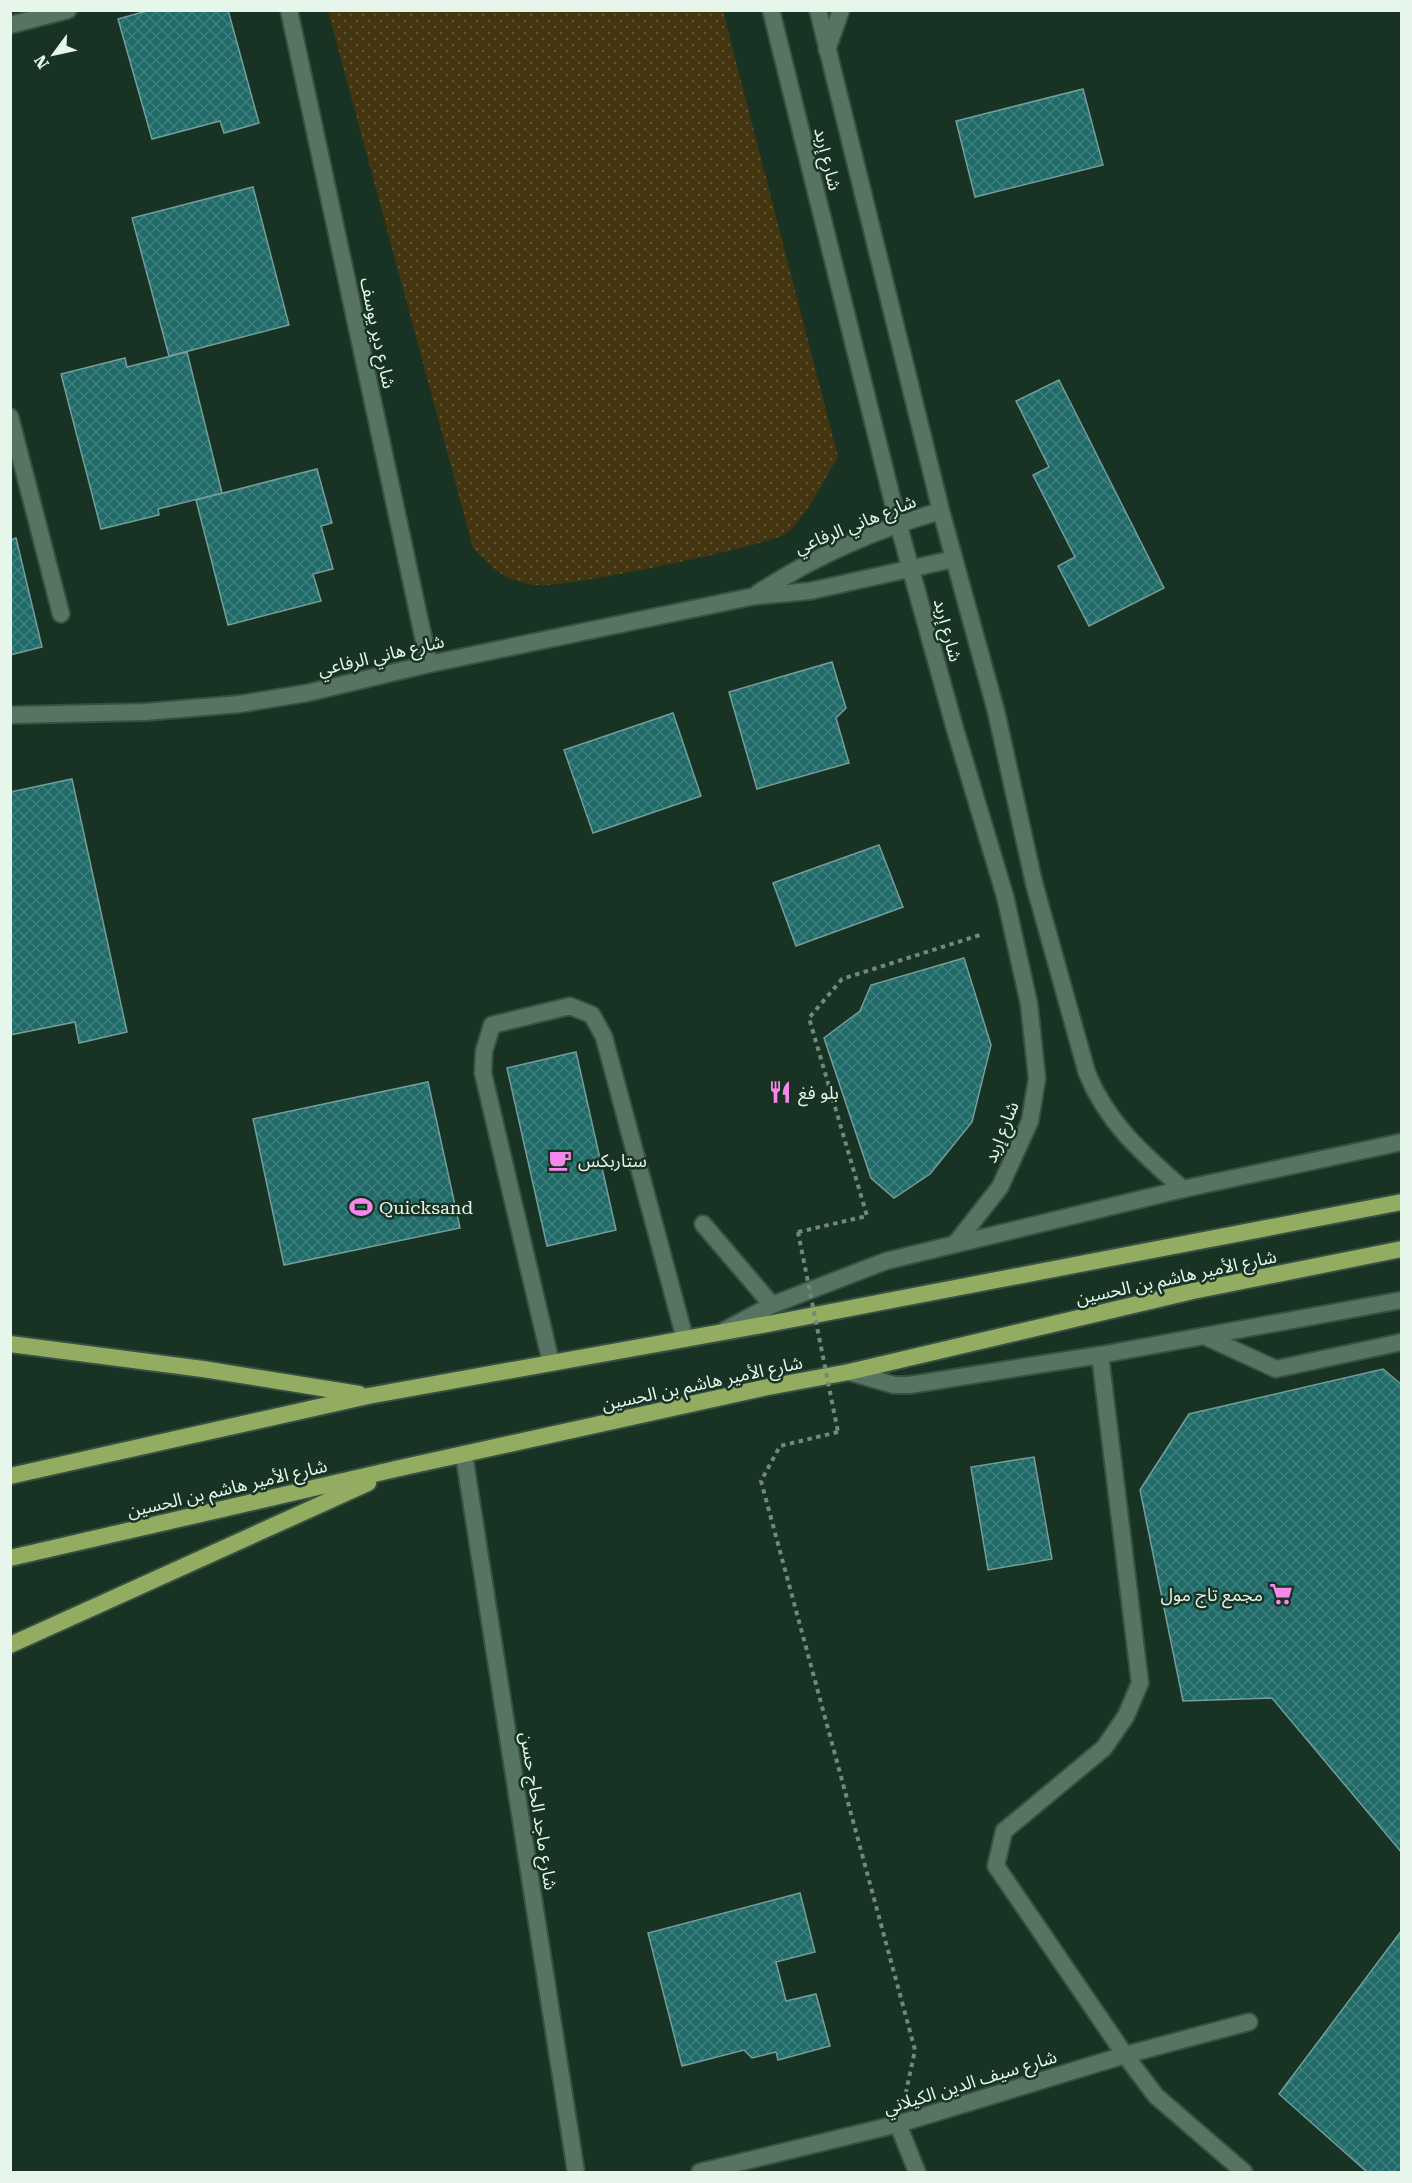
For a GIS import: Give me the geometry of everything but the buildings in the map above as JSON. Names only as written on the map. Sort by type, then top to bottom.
[{"type":"highway","name":"شارع الأمير هاشم بن الحسين","points":[[10,1476],[368,1396],[720,1333],[1401,1202]]},
{"type":"highway","name":"شارع الأمير هاشم بن الحسين","points":[[10,1558],[400,1468],[763,1388],[849,1372],[1194,1291],[1401,1249]]},
{"type":"highway","points":[[10,1344],[203,1369],[368,1396]]},
{"type":"highway","points":[[10,1644],[400,1468]]},
{"type":"street","points":[[10,25],[68,10]]},
{"type":"street","name":"شارع دير يوسف","points":[[289,10],[429,664]]},
{"type":"street","name":"شارع إربد","points":[[771,10],[898,523],[1011,925],[1029,1004],[1037,1078],[1030,1120],[1000,1187],[956,1243]]},
{"type":"street","name":"شارع إربد","points":[[818,10],[941,511],[996,711],[1034,883],[1087,1073],[1097,1098],[1111,1119],[1138,1150],[1183,1189]]},
{"type":"street","points":[[827,51],[841,10]]},
{"type":"street","points":[[10,417],[61,614]]},
{"type":"street","name":"شارع هاني الرفاعي","points":[[755,596],[804,563],[898,523],[941,511]]},
{"type":"street","name":"شارع هاني الرفاعي","points":[[10,715],[145,712],[240,704],[307,693],[429,664],[755,596],[810,591],[954,559]]},
{"type":"street","points":[[551,1363],[483,1073],[484,1051],[492,1025],[570,1006],[592,1015],[604,1037],[685,1339]]},
{"type":"street","points":[[720,1333],[772,1305],[886,1261],[1183,1189],[1401,1142]]},
{"type":"street","points":[[703,1224],[772,1305]]},
{"type":"street","points":[[849,1372],[894,1384],[909,1385],[1100,1355],[1401,1300]]},
{"type":"street","points":[[1204,1336],[1276,1369],[1401,1342]]},
{"type":"street","points":[[1100,1355],[1140,1683],[1126,1716],[1104,1748],[1004,1831],[996,1866],[1125,2055],[1156,2096],[1244,2172]]},
{"type":"street","name":"شارع ماجد الحاج حسن","points":[[464,1455],[576,2172]]},
{"type":"street","name":"شارع سيف الدين الكيلاني","points":[[700,2172],[898,2124],[1125,2055],[1249,2022]]},
{"type":"street","points":[[898,2124],[917,2172]]},
{"type":"path","points":[[898,2124],[915,2050],[761,1481],[780,1446],[838,1432],[798,1232],[867,1216],[809,1018],[842,979],[1011,925]]},
{"type":"shaded area","points":[[328,11],[723,11],[838,457],[809,506],[787,533],[773,539],[707,556],[551,585],[534,585],[514,580],[494,568],[473,548]]},
{"type":"place","name":"بلو فغ","points":[[780,1092]]},
{"type":"place","name":"ستاربكس","points":[[560,1160]]},
{"type":"place","name":"Quicksand","points":[[361,1207]]},
{"type":"place","name":"مجمع تاج مول","points":[[1281,1594]]}]
